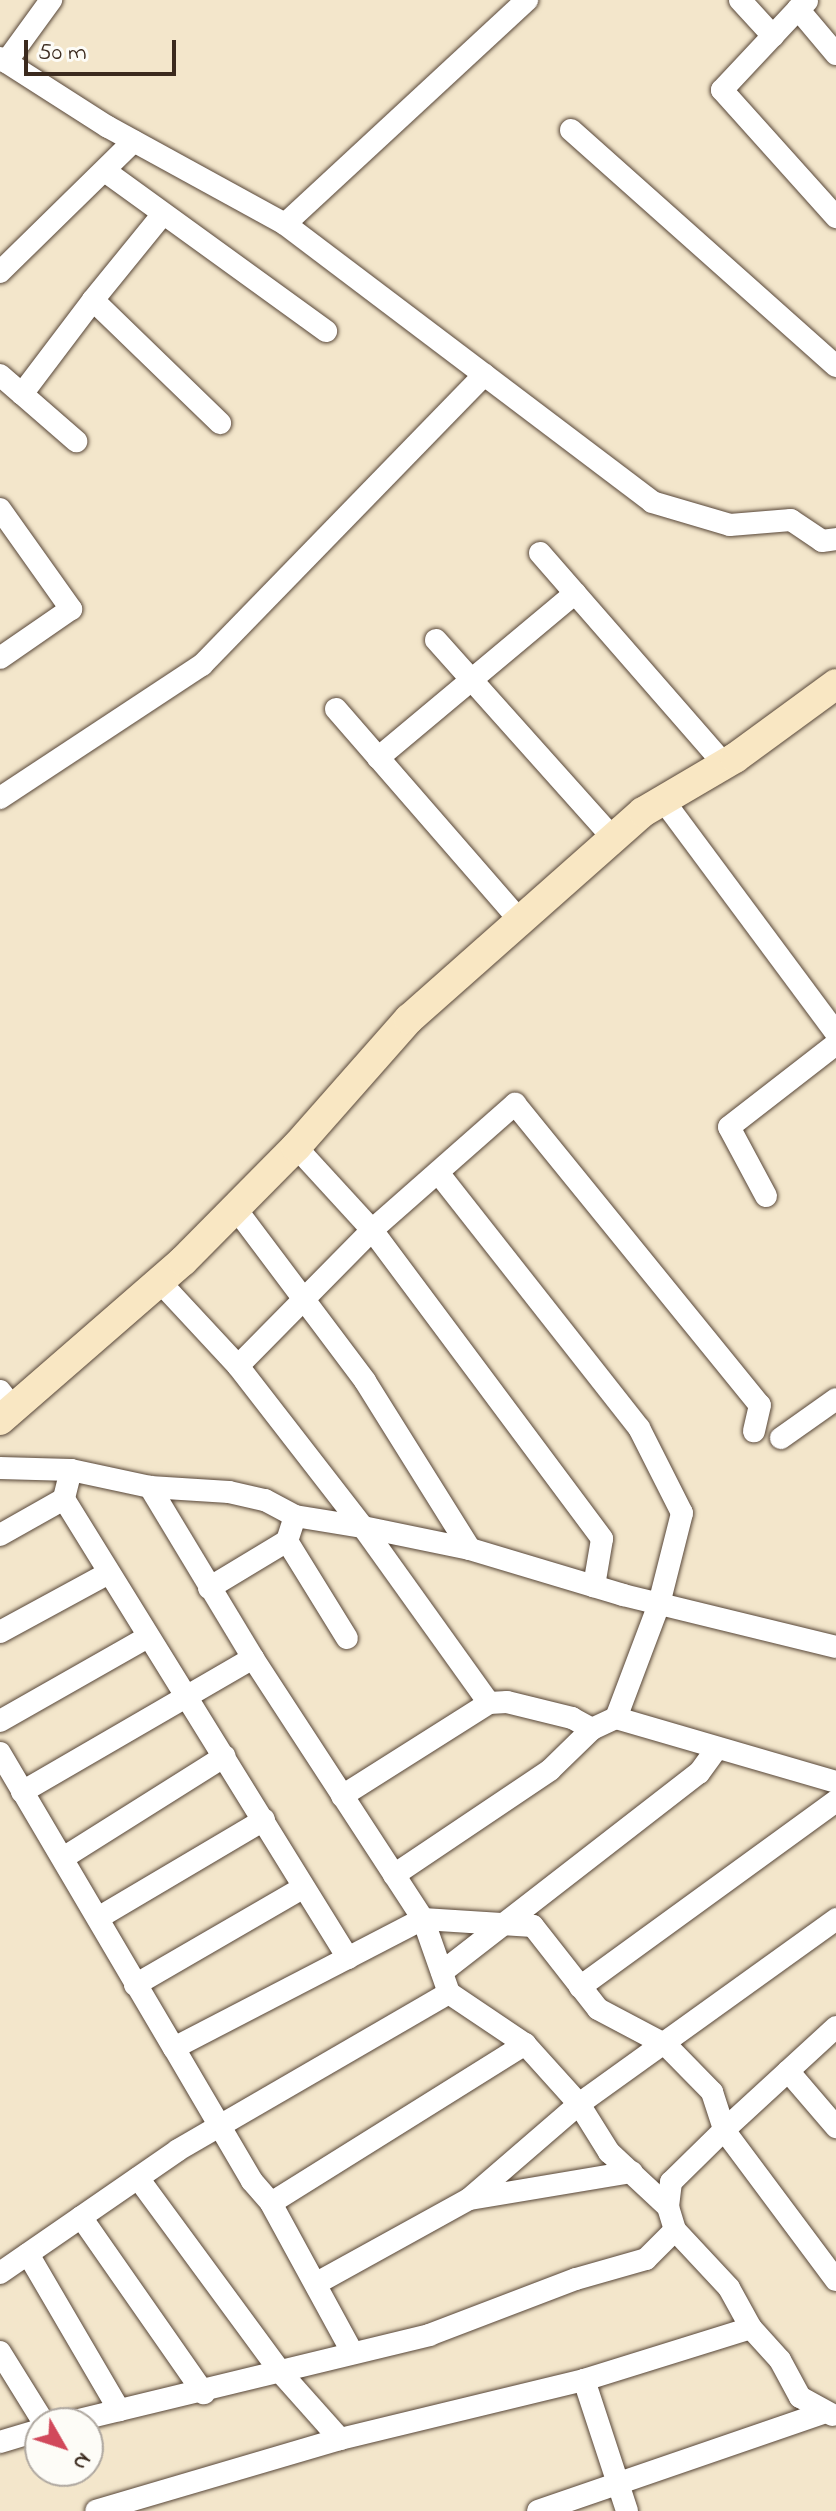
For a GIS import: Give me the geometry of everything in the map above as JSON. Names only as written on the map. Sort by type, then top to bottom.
[{"type":"street","points":[[51,0],[3,60],[134,141],[285,224],[652,502],[730,525],[791,520],[822,541],[836,539]]},
{"type":"street","points":[[285,224],[527,0]]},
{"type":"street","points":[[740,0],[773,36]]},
{"type":"street","points":[[836,54],[803,4],[722,90],[836,217]]},
{"type":"street","points":[[571,130],[836,366]]},
{"type":"street","points":[[0,272],[134,141]]},
{"type":"street","points":[[105,171],[326,331]]},
{"type":"street","points":[[22,394],[163,214]]},
{"type":"street","points":[[93,300],[220,423]]},
{"type":"street","points":[[0,375],[76,441]]},
{"type":"street","points":[[0,798],[202,665],[484,375]]},
{"type":"street","points":[[0,509],[71,609],[0,658]]},
{"type":"street","points":[[540,553],[724,764]]},
{"type":"street","points":[[378,758],[575,593]]},
{"type":"street","points":[[436,640],[613,838]]},
{"type":"street","points":[[5,1407],[160,1282],[296,1147],[409,1019],[613,838],[663,800],[724,764],[836,684]]},
{"type":"street","points":[[336,709],[520,921]]},
{"type":"street","points":[[663,800],[836,1033]]},
{"type":"street","points":[[766,1196],[729,1127],[836,1044]]},
{"type":"street","points":[[238,1366],[308,1300],[372,1230],[515,1104],[760,1405],[754,1431]]},
{"type":"street","points":[[296,1147],[372,1230],[602,1539],[594,1586]]},
{"type":"street","points":[[439,1174],[646,1442],[682,1513],[659,1604],[616,1718]]},
{"type":"street","points":[[236,1209],[308,1300],[470,1549]]},
{"type":"street","points":[[160,1282],[238,1366],[363,1527],[489,1703]]},
{"type":"street","points":[[781,1438],[836,1399]]},
{"type":"street","points":[[0,1468],[71,1470],[150,1487],[229,1492],[265,1500],[295,1516],[470,1549],[659,1604],[833,1643]]},
{"type":"street","points":[[71,1470],[64,1499],[146,1638],[225,1756],[302,1888],[348,1958]]},
{"type":"street","points":[[150,1487],[253,1658],[423,1919],[446,1983],[525,2044],[579,2104],[609,2152],[668,2207]]},
{"type":"street","points":[[0,1535],[64,1499]]},
{"type":"street","points":[[209,1588],[287,1541],[295,1516]]},
{"type":"street","points":[[287,1541],[347,1638]]},
{"type":"street","points":[[0,1632],[107,1574]]},
{"type":"street","points":[[0,1721],[146,1638]]},
{"type":"street","points":[[22,1792],[253,1658]]},
{"type":"street","points":[[342,1796],[489,1703],[572,1718],[592,1729]]},
{"type":"street","points":[[394,1875],[550,1770],[592,1729],[616,1718],[716,1750],[836,1782]]},
{"type":"street","points":[[0,2273],[138,2178],[446,1983],[503,1924],[699,1773],[716,1750]]},
{"type":"street","points":[[0,1753],[219,2126],[271,2203],[351,2350]]},
{"type":"street","points":[[63,1858],[225,1756]]},
{"type":"street","points":[[580,1987],[836,1801]]},
{"type":"street","points":[[98,1918],[264,1820]]},
{"type":"street","points":[[135,1985],[302,1888]]},
{"type":"street","points":[[174,2048],[423,1919],[533,1926],[598,2009],[666,2045],[712,2092],[724,2130],[836,2280]]},
{"type":"street","points":[[317,2283],[469,2199],[579,2104],[666,2045],[836,1919]]},
{"type":"street","points":[[830,2414],[800,2397],[780,2360],[751,2328],[729,2288],[675,2230],[668,2207],[671,2182],[836,2027]]},
{"type":"street","points":[[271,2203],[525,2044]]},
{"type":"street","points":[[788,2071],[836,2127]]},
{"type":"street","points":[[469,2199],[632,2172]]},
{"type":"street","points":[[138,2178],[282,2374],[340,2439]]},
{"type":"street","points":[[81,2217],[204,2393]]},
{"type":"street","points":[[104,2414],[282,2374],[351,2350],[429,2335],[576,2279],[646,2259],[675,2230]]},
{"type":"street","points":[[28,2254],[119,2410]]},
{"type":"street","points":[[96,2511],[340,2439],[584,2380],[751,2328]]},
{"type":"street","points":[[0,2352],[34,2407]]},
{"type":"street","points":[[584,2380],[627,2511]]},
{"type":"street","points":[[538,2511],[830,2414]]},
{"type":"street","points":[[0,2442],[24,2435]]}]
